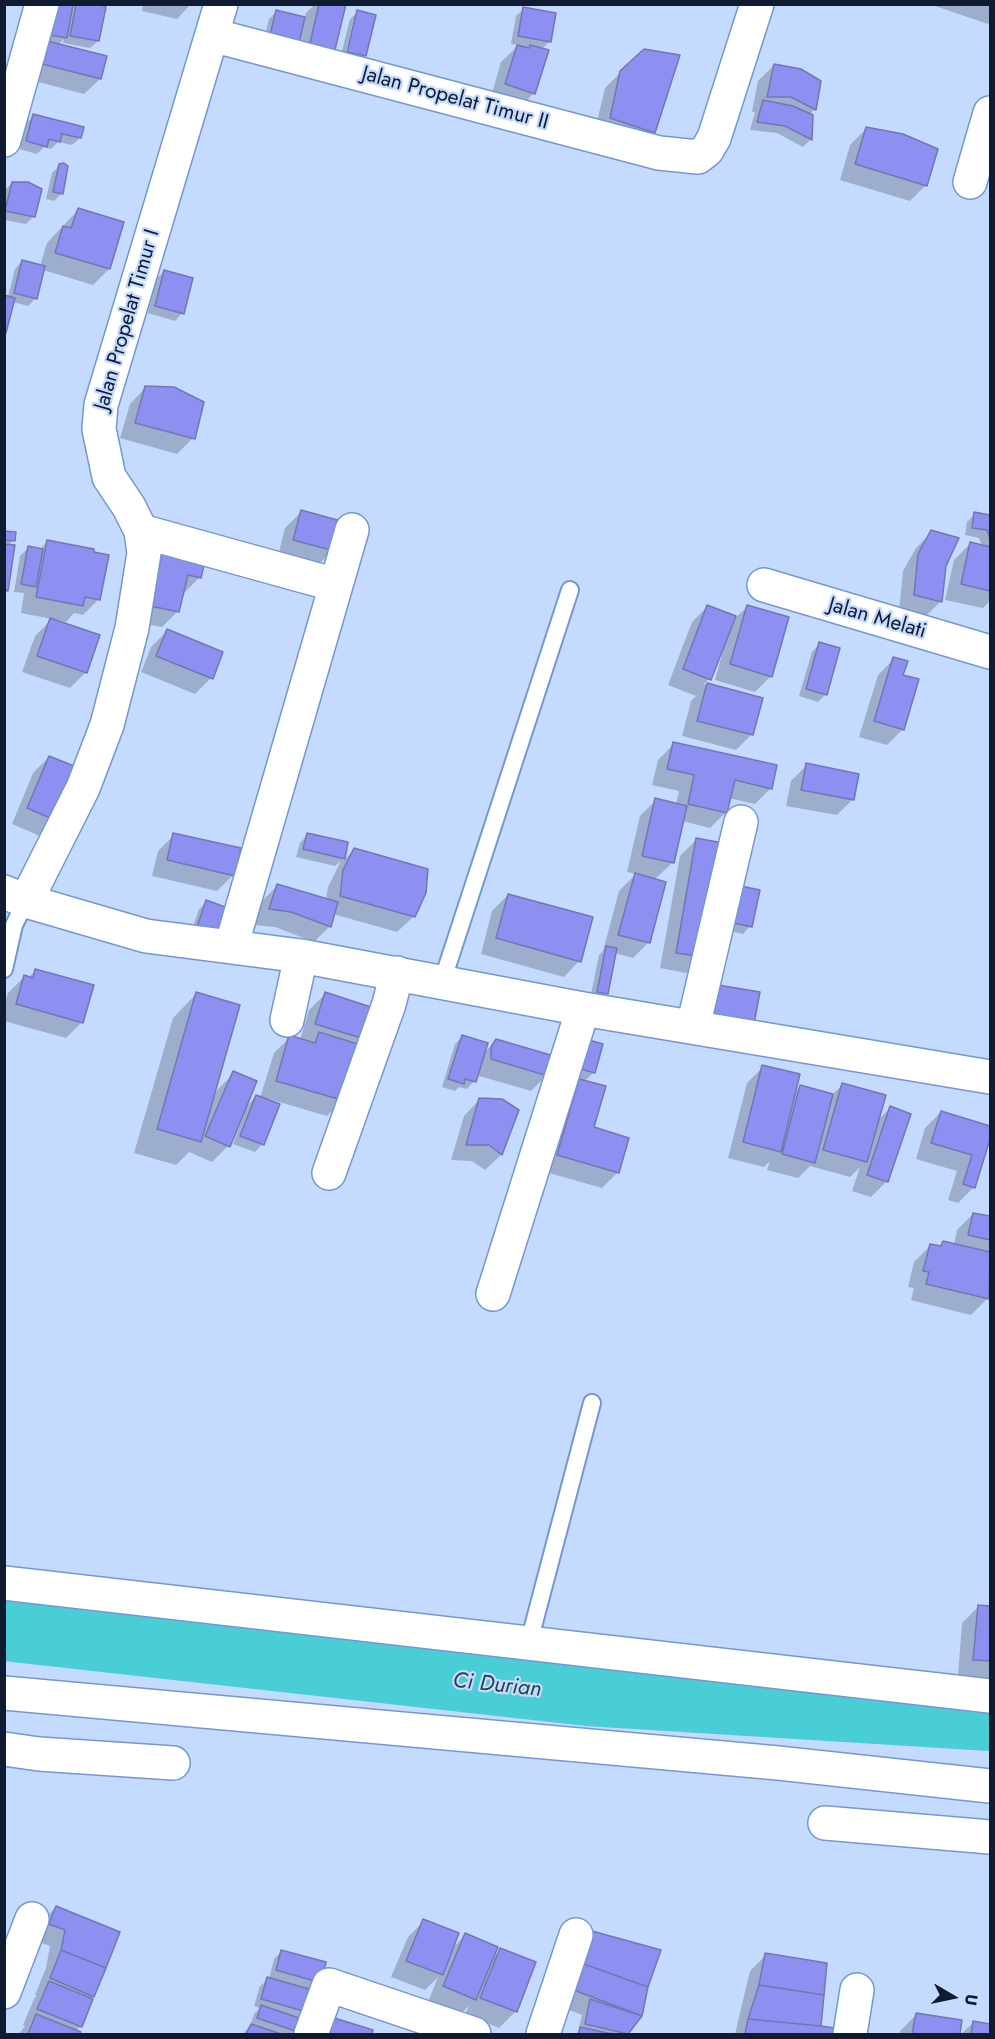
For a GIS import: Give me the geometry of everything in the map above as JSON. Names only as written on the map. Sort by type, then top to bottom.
[{"type":"street","points":[[4,140],[42,4]]},
{"type":"street","name":"Jalan Propelat Timur II","points":[[216,20],[658,153],[698,157],[707,150],[714,138],[757,4]]},
{"type":"street","name":"Jalan Propelat Timur I","points":[[15,896],[83,788],[107,725],[134,616],[144,553],[141,531],[129,507],[109,477],[99,429],[101,405],[216,20]]},
{"type":"street","points":[[970,183],[990,113]]},
{"type":"street","points":[[231,946],[352,530]]},
{"type":"street","points":[[141,531],[336,585]]},
{"type":"street","name":"Jalan Melati","points":[[764,585],[990,652]]},
{"type":"street","points":[[693,1028],[741,822]]},
{"type":"street","points":[[15,896],[146,936],[301,956],[583,1009],[990,1077]]},
{"type":"street","points":[[287,1020],[301,956]]},
{"type":"street","points":[[329,1173],[398,973]]},
{"type":"street","points":[[493,1294],[583,1009]]},
{"type":"street","points":[[4,1582],[990,1696]]},
{"type":"street","points":[[4,1693],[778,1763],[990,1786]]},
{"type":"street","points":[[4,1749],[39,1754],[173,1763]]},
{"type":"street","points":[[825,1823],[990,1837]]},
{"type":"street","points":[[4,1992],[32,1919]]},
{"type":"street","points":[[543,2034],[576,1935]]},
{"type":"street","points":[[311,2034],[329,1985],[474,2034]]},
{"type":"street","points":[[850,2034],[857,1990]]},
{"type":"lane","points":[[442,981],[570,590]]},
{"type":"lane","points":[[4,969],[14,926],[15,896]]},
{"type":"lane","points":[[529,1642],[592,1403]]},
{"type":"building","points":[[57,4],[73,4],[67,38],[50,35]]},
{"type":"building","points":[[76,4],[99,4],[106,7],[99,41],[70,36]]},
{"type":"building","points":[[319,4],[346,4],[333,58],[308,52]]},
{"type":"building","points":[[523,7],[556,13],[551,42],[518,36]]},
{"type":"building","points":[[276,10],[305,17],[297,51],[268,44]]},
{"type":"building","points":[[357,10],[376,15],[366,56],[347,52]]},
{"type":"building","points":[[43,40],[107,56],[101,79],[38,63]]},
{"type":"building","points":[[517,45],[529,48],[530,45],[549,50],[535,94],[505,84]]},
{"type":"building","points":[[644,49],[680,55],[655,133],[610,118],[620,71]]},
{"type":"building","points":[[774,64],[801,69],[821,81],[816,110],[791,97],[767,97]]},
{"type":"building","points":[[763,100],[793,106],[813,115],[812,140],[785,126],[757,122]]},
{"type":"building","points":[[33,114],[84,127],[81,138],[62,134],[60,142],[49,139],[47,147],[26,141]]},
{"type":"building","points":[[866,127],[903,134],[938,149],[927,186],[855,164]]},
{"type":"building","points":[[64,163],[68,166],[63,194],[53,192],[59,164]]},
{"type":"building","points":[[12,182],[28,182],[42,189],[35,217],[5,211]]},
{"type":"building","points":[[78,208],[124,222],[110,269],[55,253],[63,226],[71,228]]},
{"type":"building","points":[[22,260],[45,266],[37,299],[14,293]]},
{"type":"building","points":[[164,270],[193,278],[184,314],[155,306]]},
{"type":"building","points":[[4,295],[15,298],[6,333],[4,333]]},
{"type":"building","points":[[145,386],[174,387],[204,402],[195,439],[135,423]]},
{"type":"building","points":[[301,510],[341,521],[334,551],[293,540]]},
{"type":"building","points":[[974,512],[990,515],[990,539],[987,530],[972,528]]},
{"type":"building","points":[[931,530],[959,538],[946,566],[942,602],[914,595],[918,554]]},
{"type":"building","points":[[4,531],[16,532],[15,541],[4,540]]},
{"type":"building","points":[[47,540],[94,549],[94,552],[109,555],[100,600],[85,597],[83,606],[36,597]]},
{"type":"building","points":[[970,542],[990,547],[990,591],[961,584]]},
{"type":"building","points":[[4,544],[15,545],[8,591],[4,590]]},
{"type":"building","points":[[28,546],[43,549],[36,587],[21,584]]},
{"type":"building","points":[[164,546],[206,556],[201,578],[188,575],[179,612],[150,606]]},
{"type":"building","points":[[707,605],[736,616],[711,680],[683,669]]},
{"type":"building","points":[[747,605],[789,617],[772,677],[730,664]]},
{"type":"building","points":[[50,618],[100,635],[87,673],[37,656]]},
{"type":"building","points":[[167,629],[223,652],[213,679],[156,656]]},
{"type":"building","points":[[819,642],[840,648],[827,695],[806,689]]},
{"type":"building","points":[[893,657],[908,661],[903,675],[919,679],[904,730],[874,721]]},
{"type":"building","points":[[707,683],[763,698],[753,735],[697,721]]},
{"type":"building","points":[[673,742],[777,765],[772,789],[735,780],[727,813],[688,804],[694,775],[667,769]]},
{"type":"building","points":[[49,756],[79,768],[57,821],[27,808]]},
{"type":"building","points":[[806,763],[859,774],[854,800],[801,790]]},
{"type":"building","points":[[655,798],[687,806],[674,863],[642,856]]},
{"type":"building","points":[[173,833],[241,848],[235,876],[167,860]]},
{"type":"building","points":[[307,833],[348,842],[345,859],[303,849]]},
{"type":"building","points":[[696,838],[723,843],[703,957],[676,953]]},
{"type":"building","points":[[354,848],[428,869],[426,893],[415,917],[340,896],[343,870]]},
{"type":"building","points":[[635,873],[666,882],[650,943],[618,935]]},
{"type":"building","points":[[277,884],[338,902],[331,927],[291,912],[269,909]]},
{"type":"building","points":[[741,886],[760,890],[752,927],[733,923]]},
{"type":"building","points":[[508,894],[593,917],[581,962],[496,938]]},
{"type":"building","points":[[206,900],[236,911],[226,941],[196,930]]},
{"type":"building","points":[[606,946],[617,948],[608,994],[597,992]]},
{"type":"building","points":[[35,969],[94,985],[83,1023],[16,1004],[24,975],[33,978]]},
{"type":"building","points":[[718,985],[760,992],[753,1029],[711,1021]]},
{"type":"building","points":[[196,992],[240,1005],[201,1142],[157,1129]]},
{"type":"building","points":[[325,992],[377,1009],[368,1040],[315,1024]]},
{"type":"building","points":[[319,1032],[361,1045],[345,1101],[276,1081],[289,1035],[315,1043]]},
{"type":"building","points":[[462,1035],[488,1043],[476,1082],[465,1079],[464,1084],[448,1079]]},
{"type":"building","points":[[496,1039],[554,1056],[548,1076],[491,1059],[491,1047]]},
{"type":"building","points":[[585,1039],[603,1044],[595,1073],[577,1068]]},
{"type":"building","points":[[762,1065],[800,1074],[781,1152],[743,1142]]},
{"type":"building","points":[[233,1071],[257,1081],[230,1147],[205,1136]]},
{"type":"building","points":[[579,1079],[606,1086],[594,1127],[629,1138],[619,1173],[557,1155]]},
{"type":"building","points":[[842,1083],[886,1095],[867,1162],[823,1150]]},
{"type":"building","points":[[800,1085],[833,1094],[815,1163],[782,1154]]},
{"type":"building","points":[[256,1095],[280,1104],[264,1145],[240,1136]]},
{"type":"building","points":[[479,1098],[502,1099],[519,1110],[502,1155],[489,1145],[466,1145]]},
{"type":"building","points":[[890,1106],[911,1114],[888,1182],[867,1175]]},
{"type":"building","points":[[941,1111],[990,1126],[990,1139],[975,1188],[963,1184],[972,1155],[931,1143]]},
{"type":"building","points":[[973,1213],[990,1216],[990,1240],[968,1235]]},
{"type":"building","points":[[943,1241],[990,1252],[989,1299],[926,1284],[929,1272],[923,1271],[930,1244],[941,1246]]},
{"type":"building","points":[[978,1605],[990,1606],[990,1661],[973,1660]]},
{"type":"building","points":[[56,1906],[120,1932],[106,1968],[61,1950],[65,1930],[49,1924]]},
{"type":"building","points":[[423,1919],[459,1933],[443,1975],[406,1961]]},
{"type":"building","points":[[592,1931],[661,1950],[648,1987],[581,1963]]},
{"type":"building","points":[[465,1933],[498,1947],[476,2000],[443,1986]]},
{"type":"building","points":[[500,1948],[536,1962],[517,2012],[480,1998]]},
{"type":"building","points":[[61,1950],[106,1968],[94,1997],[50,1978]]},
{"type":"building","points":[[281,1950],[326,1962],[321,1983],[276,1970]]},
{"type":"building","points":[[765,1953],[827,1963],[824,1995],[759,1985]]},
{"type":"building","points":[[581,1963],[648,1987],[642,2016],[571,1989]]},
{"type":"building","points":[[267,1977],[316,1991],[310,2013],[261,1999]]},
{"type":"building","points":[[49,1981],[93,1999],[82,2027],[37,2009]]},
{"type":"building","points":[[759,1985],[824,1995],[821,2026],[748,2019]]},
{"type":"building","points":[[590,1999],[642,2016],[628,2034],[585,2024]]},
{"type":"building","points":[[261,2005],[302,2019],[298,2032],[257,2018]]},
{"type":"building","points":[[916,2013],[962,2020],[960,2034],[912,2034]]},
{"type":"building","points":[[36,2014],[81,2032],[79,2034],[28,2034]]},
{"type":"building","points":[[328,2016],[373,2030],[372,2034],[322,2034]]},
{"type":"building","points":[[748,2019],[842,2029],[841,2034],[745,2034]]},
{"type":"building","points":[[973,2021],[990,2024],[990,2034],[971,2034]]},
{"type":"building","points":[[251,2024],[281,2034],[246,2034]]},
{"type":"building","points":[[580,2027],[612,2034],[579,2034]]},
{"type":"waterway","name":"Ci Durian","points":[[4,1631],[587,1696],[990,1721]]}]
